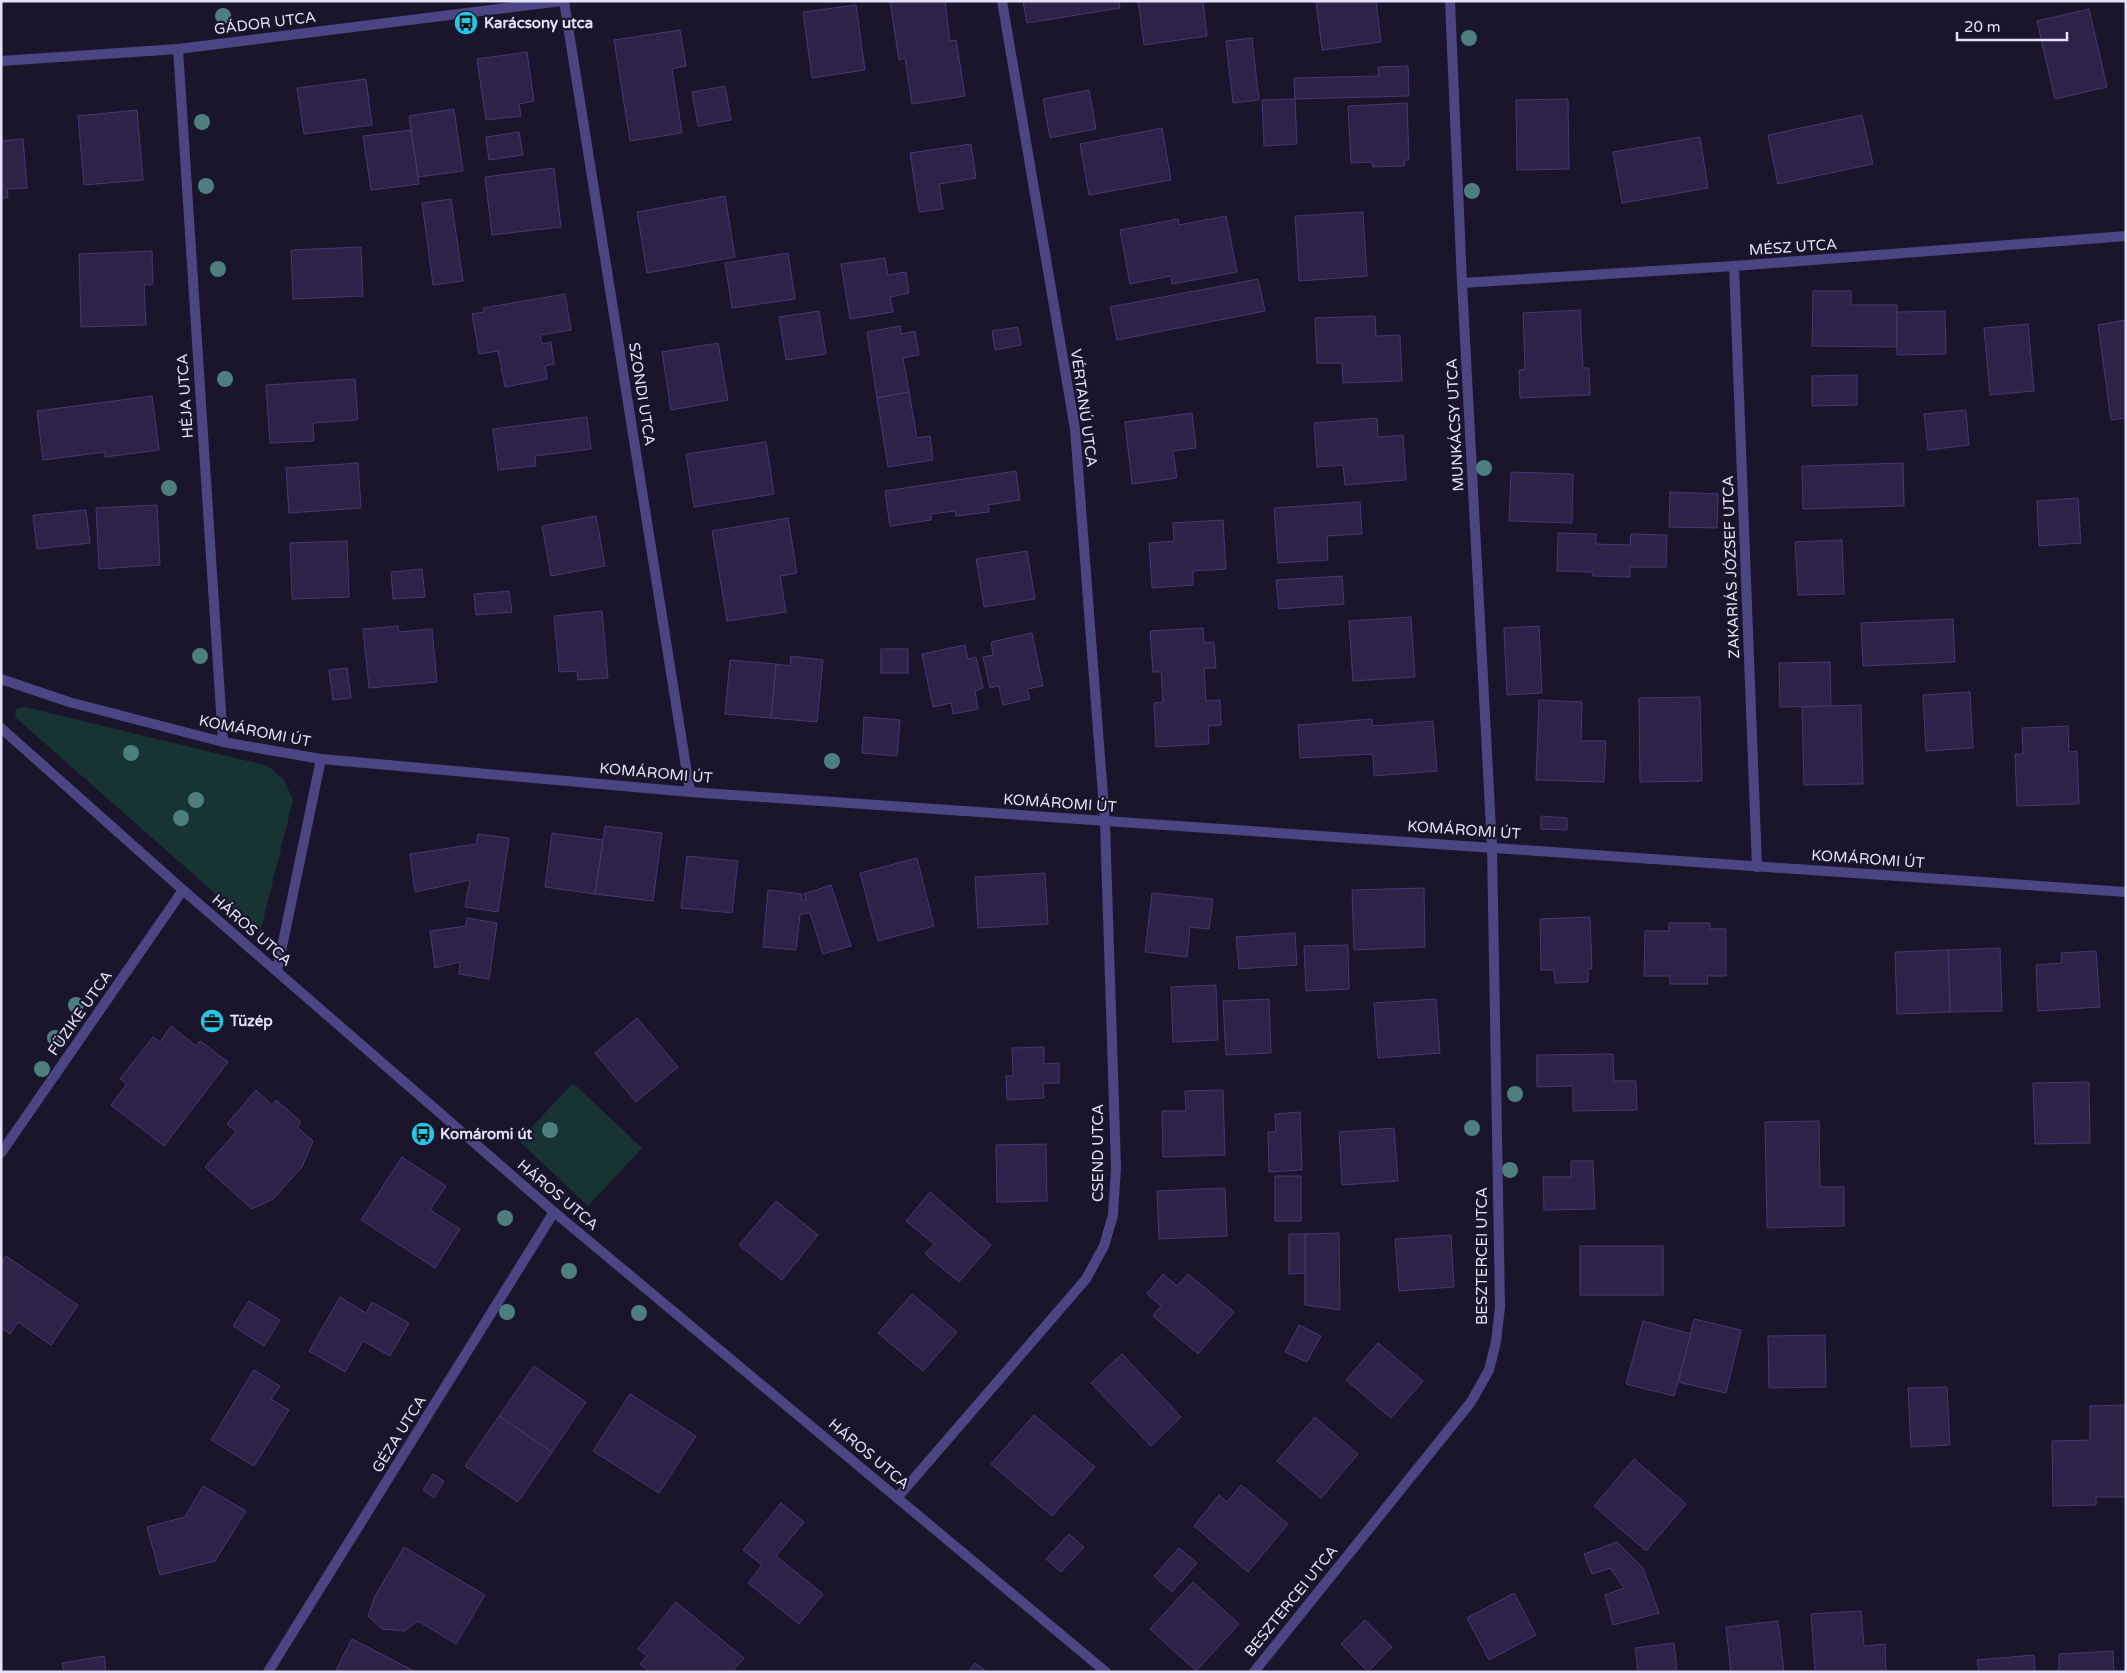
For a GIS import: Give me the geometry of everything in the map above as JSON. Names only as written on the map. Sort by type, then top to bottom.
[{"type":"street","name":"GÁDOR UTCA","points":[[1,61],[178,49],[563,1]]},
{"type":"street","name":"SZONDI UTCA","points":[[563,1],[690,792]]},
{"type":"street","name":"VÉRTANÚ UTCA","points":[[1002,1],[1075,429],[1105,822]]},
{"type":"street","name":"MUNKÁCSY UTCA","points":[[1450,1],[1462,283],[1492,847]]},
{"type":"street","name":"HÉJA UTCA","points":[[178,49],[223,742]]},
{"type":"street","name":"MÉSZ UTCA","points":[[1462,283],[1734,266],[2126,236]]},
{"type":"street","name":"ZAKARIÁS JÓZSEF UTCA","points":[[1734,266],[1757,867]]},
{"type":"street","name":"KOMÁROMI ÚT","points":[[1,679],[68,702],[223,742],[321,759],[690,792],[2126,892]]},
{"type":"street","name":"HÁROS UTCA","points":[[1,728],[183,890],[554,1212],[1106,1672]]},
{"type":"street","points":[[277,971],[321,759]]},
{"type":"street","name":"CSEND UTCA","points":[[897,1498],[1086,1279],[1104,1246],[1113,1215],[1116,1168],[1105,822]]},
{"type":"street","name":"BESZTERCEI UTCA","points":[[1254,1672],[1471,1402],[1489,1370],[1496,1342],[1500,1307],[1492,847]]},
{"type":"street","name":"FÜZIKE UTCA","points":[[1,1153],[183,890]]},
{"type":"street","name":"GÉZA UTCA","points":[[268,1672],[554,1212]]},
{"type":"green space","points":[[25,707],[268,766],[284,780],[293,800],[260,933],[15,717],[16,709]]},
{"type":"green space","points":[[573,1083],[642,1148],[588,1206],[519,1141]]},
{"type":"building","points":[[890,1],[945,1],[950,41],[956,40],[965,96],[912,104],[905,58],[899,60]]},
{"type":"building","points":[[1023,1],[1119,1],[1120,8],[1027,23]]},
{"type":"building","points":[[1138,1],[1203,1],[1207,36],[1144,45]]},
{"type":"building","points":[[1316,1],[1376,1],[1381,42],[1322,50]]},
{"type":"building","points":[[856,5],[865,70],[812,78],[803,12]]},
{"type":"building","points":[[2089,9],[2107,87],[2055,99],[2037,21]]},
{"type":"building","points":[[680,30],[686,66],[672,69],[682,133],[630,141],[614,40]]},
{"type":"building","points":[[1252,38],[1259,100],[1233,103],[1226,41]]},
{"type":"building","points":[[527,52],[534,101],[519,104],[521,116],[486,120],[477,59]]},
{"type":"building","points":[[1408,66],[1409,96],[1295,99],[1294,78],[1379,76],[1378,67]]},
{"type":"building","points":[[366,79],[372,125],[304,134],[297,88]]},
{"type":"building","points":[[725,86],[731,120],[698,126],[692,92]]},
{"type":"building","points":[[1089,90],[1096,129],[1050,138],[1043,99]]},
{"type":"building","points":[[1295,99],[1297,144],[1264,146],[1262,100]]},
{"type":"building","points":[[1568,99],[1569,169],[1517,170],[1516,100]]},
{"type":"building","points":[[1407,103],[1409,160],[1404,160],[1405,166],[1373,167],[1372,162],[1351,163],[1348,106]]},
{"type":"building","points":[[454,109],[463,171],[418,177],[409,116]]},
{"type":"building","points":[[137,110],[143,180],[84,185],[78,116]]},
{"type":"building","points":[[1862,115],[1873,164],[1778,184],[1768,135]]},
{"type":"building","points":[[1162,128],[1171,180],[1089,195],[1080,144]]},
{"type":"building","points":[[411,130],[419,184],[371,190],[363,136]]},
{"type":"building","points":[[519,132],[523,155],[489,160],[486,137]]},
{"type":"building","points":[[1,133],[2,141],[23,139],[27,188],[7,189],[8,198],[1,198]]},
{"type":"building","points":[[1700,137],[1708,188],[1622,203],[1613,152]]},
{"type":"building","points":[[971,144],[976,178],[939,184],[943,209],[919,212],[910,153]]},
{"type":"building","points":[[554,168],[561,227],[492,235],[485,177]]},
{"type":"building","points":[[725,196],[735,257],[647,273],[637,212]]},
{"type":"building","points":[[451,199],[463,281],[433,285],[422,203]]},
{"type":"building","points":[[1363,212],[1367,276],[1299,281],[1295,216]]},
{"type":"building","points":[[1226,216],[1237,272],[1172,284],[1171,276],[1130,284],[1120,230],[1178,219],[1179,225]]},
{"type":"building","points":[[361,247],[363,296],[293,299],[291,250]]},
{"type":"building","points":[[152,251],[153,284],[144,285],[146,325],[81,327],[79,254]]},
{"type":"building","points":[[788,253],[795,299],[732,308],[725,263]]},
{"type":"building","points":[[885,258],[888,275],[906,272],[909,293],[890,297],[893,312],[850,319],[841,264]]},
{"type":"building","points":[[1258,279],[1265,311],[1117,340],[1110,307]]},
{"type":"building","points":[[1813,291],[1851,291],[1851,305],[1897,305],[1897,347],[1812,346]]},
{"type":"building","points":[[565,294],[571,330],[540,335],[542,344],[551,342],[554,364],[545,366],[547,379],[505,387],[498,351],[479,354],[472,314],[484,312],[483,308]]},
{"type":"building","points":[[1580,310],[1583,368],[1589,368],[1590,395],[1520,398],[1519,370],[1525,369],[1523,313]]},
{"type":"building","points":[[819,311],[826,354],[786,360],[779,317]]},
{"type":"building","points":[[1945,311],[1946,354],[1897,355],[1897,312]]},
{"type":"building","points":[[1375,316],[1376,336],[1400,335],[1402,381],[1343,383],[1342,363],[1317,363],[1315,318]]},
{"type":"building","points":[[2126,320],[2126,418],[2111,420],[2098,325]]},
{"type":"building","points":[[2028,324],[2034,391],[1990,395],[1984,328]]},
{"type":"building","points":[[900,326],[901,334],[915,331],[919,355],[903,358],[909,392],[877,398],[867,332]]},
{"type":"building","points":[[1018,327],[1021,345],[995,350],[992,331]]},
{"type":"building","points":[[718,343],[728,400],[671,410],[662,352]]},
{"type":"building","points":[[1857,375],[1857,405],[1812,406],[1812,376]]},
{"type":"building","points":[[355,379],[358,420],[313,423],[314,441],[270,443],[266,385]]},
{"type":"building","points":[[909,392],[917,438],[930,436],[933,460],[888,467],[877,398]]},
{"type":"building","points":[[152,396],[159,450],[105,457],[105,452],[43,460],[37,411]]},
{"type":"building","points":[[1966,410],[1969,445],[1928,450],[1924,414]]},
{"type":"building","points":[[1192,413],[1196,448],[1173,451],[1177,478],[1132,484],[1125,422]]},
{"type":"building","points":[[587,417],[591,449],[535,456],[536,466],[498,470],[493,429]]},
{"type":"building","points":[[1377,418],[1378,437],[1403,435],[1406,480],[1345,485],[1343,465],[1317,467],[1314,423]]},
{"type":"building","points":[[766,442],[774,494],[694,507],[686,454]]},
{"type":"building","points":[[358,463],[361,508],[289,513],[286,468]]},
{"type":"building","points":[[1903,463],[1904,506],[1803,509],[1802,466]]},
{"type":"building","points":[[1016,471],[1020,500],[988,505],[989,512],[956,516],[955,511],[931,514],[931,520],[890,526],[885,491]]},
{"type":"building","points":[[1511,472],[1573,474],[1572,523],[1509,521]]},
{"type":"building","points":[[1670,492],[1718,494],[1717,528],[1669,527]]},
{"type":"building","points":[[2078,498],[2081,543],[2039,546],[2037,501]]},
{"type":"building","points":[[1360,502],[1362,534],[1327,536],[1328,560],[1278,563],[1274,508]]},
{"type":"building","points":[[157,505],[160,565],[99,569],[96,508]]},
{"type":"building","points":[[86,510],[90,543],[37,549],[33,515]]},
{"type":"building","points":[[596,516],[605,566],[551,576],[542,526]]},
{"type":"building","points":[[788,518],[797,573],[780,576],[786,612],[727,621],[712,531]]},
{"type":"building","points":[[1223,520],[1226,569],[1193,571],[1193,585],[1152,588],[1149,543],[1174,541],[1173,523]]},
{"type":"building","points":[[1558,533],[1596,534],[1596,544],[1630,545],[1631,534],[1667,535],[1666,567],[1630,567],[1630,577],[1593,576],[1592,572],[1557,571]]},
{"type":"building","points":[[1842,540],[1844,594],[1798,595],[1795,542]]},
{"type":"building","points":[[347,541],[349,597],[292,599],[290,543]]},
{"type":"building","points":[[1027,551],[1035,599],[984,607],[976,559]]},
{"type":"building","points":[[422,569],[425,597],[393,599],[391,572]]},
{"type":"building","points":[[1342,576],[1344,604],[1279,609],[1276,580]]},
{"type":"building","points":[[509,591],[512,612],[476,615],[474,594]]},
{"type":"building","points":[[602,611],[608,678],[578,680],[577,671],[559,672],[554,616]]},
{"type":"building","points":[[1411,617],[1415,677],[1353,681],[1349,621]]},
{"type":"building","points":[[1953,619],[1955,662],[1863,666],[1861,623]]},
{"type":"building","points":[[398,626],[399,632],[432,629],[437,682],[369,688],[363,629]]},
{"type":"building","points":[[1539,626],[1542,693],[1507,695],[1504,628]]},
{"type":"building","points":[[1203,628],[1204,643],[1214,642],[1216,668],[1204,668],[1206,701],[1220,700],[1221,725],[1208,726],[1209,744],[1156,747],[1154,703],[1163,702],[1161,672],[1153,672],[1150,631]]},
{"type":"building","points":[[1032,633],[1043,686],[1027,689],[1030,699],[1003,705],[999,686],[990,688],[983,657],[993,655],[991,642]]},
{"type":"building","points":[[965,645],[968,659],[976,657],[983,688],[975,691],[978,709],[953,714],[951,703],[933,707],[922,654]]},
{"type":"building","points":[[881,649],[908,649],[908,673],[881,673]]},
{"type":"building","points":[[791,656],[823,660],[817,722],[771,718],[776,664],[790,666]]},
{"type":"building","points":[[730,660],[776,664],[771,718],[725,714]]},
{"type":"building","points":[[1830,662],[1831,706],[1780,707],[1779,663]]},
{"type":"building","points":[[347,668],[351,698],[333,700],[329,670]]},
{"type":"building","points":[[1970,692],[1973,748],[1926,751],[1923,695]]},
{"type":"building","points":[[1700,697],[1702,781],[1640,782],[1639,698]]},
{"type":"building","points":[[1539,700],[1582,702],[1581,741],[1606,741],[1604,782],[1536,780]]},
{"type":"building","points":[[1861,705],[1863,784],[1804,785],[1802,707]]},
{"type":"building","points":[[864,717],[900,720],[897,756],[862,753]]},
{"type":"building","points":[[1372,719],[1373,726],[1433,721],[1437,771],[1374,776],[1373,754],[1300,758],[1298,725]]},
{"type":"building","points":[[2068,726],[2069,752],[2077,751],[2079,804],[2017,806],[2015,754],[2023,754],[2022,728]]},
{"type":"building","points":[[1541,816],[1567,818],[1567,830],[1541,829]]},
{"type":"building","points":[[605,826],[662,833],[653,901],[595,894]]},
{"type":"building","points":[[552,833],[603,840],[595,894],[545,887]]},
{"type":"building","points":[[478,834],[509,838],[498,912],[465,907],[470,880],[415,892],[410,854],[476,844]]},
{"type":"building","points":[[687,856],[738,861],[732,913],[681,908]]},
{"type":"building","points":[[917,858],[934,926],[878,941],[860,873]]},
{"type":"building","points":[[1045,873],[1048,924],[978,928],[975,877]]},
{"type":"building","points":[[831,885],[851,946],[823,954],[810,913],[800,914],[796,950],[763,947],[768,890],[802,894],[801,900],[806,900],[804,894]]},
{"type":"building","points":[[1424,888],[1425,947],[1354,950],[1352,890]]},
{"type":"building","points":[[1152,893],[1213,899],[1209,929],[1190,927],[1187,957],[1145,952]]},
{"type":"building","points":[[1590,917],[1592,969],[1588,969],[1588,982],[1555,983],[1554,970],[1541,970],[1540,919]]},
{"type":"building","points":[[467,918],[497,923],[489,979],[459,974],[460,962],[435,968],[430,931],[466,926]]},
{"type":"building","points":[[1669,923],[1710,923],[1710,929],[1726,929],[1726,976],[1707,976],[1708,984],[1670,984],[1670,976],[1644,976],[1645,931],[1669,931]]},
{"type":"building","points":[[1295,933],[1297,965],[1239,969],[1236,937]]},
{"type":"building","points":[[1348,945],[1349,989],[1306,991],[1304,946]]},
{"type":"building","points":[[2000,948],[2002,1011],[1950,1012],[1948,950]]},
{"type":"building","points":[[1948,950],[1950,1012],[1897,1014],[1895,952]]},
{"type":"building","points":[[2096,951],[2100,1007],[2038,1011],[2036,965],[2062,963],[2061,953]]},
{"type":"building","points":[[1216,985],[1218,1040],[1173,1042],[1171,987]]},
{"type":"building","points":[[1269,999],[1271,1053],[1226,1055],[1223,1001]]},
{"type":"building","points":[[1436,999],[1440,1053],[1378,1058],[1374,1003]]},
{"type":"building","points":[[637,1018],[678,1067],[636,1102],[595,1053]]},
{"type":"building","points":[[171,1026],[196,1046],[200,1041],[228,1062],[164,1146],[111,1105],[127,1084],[120,1079],[153,1037],[160,1042]]},
{"type":"building","points":[[1044,1047],[1044,1064],[1059,1063],[1059,1083],[1043,1083],[1044,1098],[1007,1100],[1006,1076],[1013,1076],[1012,1048]]},
{"type":"building","points":[[1613,1054],[1614,1081],[1636,1081],[1637,1110],[1573,1111],[1573,1086],[1537,1087],[1537,1055]]},
{"type":"building","points":[[2089,1082],[2090,1143],[2035,1144],[2033,1083]]},
{"type":"building","points":[[256,1090],[272,1105],[276,1100],[301,1122],[297,1127],[313,1141],[302,1167],[273,1199],[252,1209],[205,1167],[236,1132],[227,1124]]},
{"type":"building","points":[[1223,1090],[1225,1155],[1163,1157],[1162,1111],[1186,1111],[1185,1091]]},
{"type":"building","points":[[1300,1112],[1302,1170],[1269,1172],[1268,1132],[1276,1132],[1275,1114]]},
{"type":"building","points":[[1819,1121],[1820,1187],[1844,1187],[1844,1226],[1767,1228],[1765,1122]]},
{"type":"building","points":[[1394,1128],[1398,1181],[1342,1185],[1339,1132]]},
{"type":"building","points":[[1046,1144],[1047,1201],[997,1202],[996,1145]]},
{"type":"building","points":[[402,1157],[446,1186],[430,1210],[460,1229],[435,1268],[361,1220]]},
{"type":"building","points":[[1571,1161],[1593,1161],[1595,1209],[1544,1210],[1543,1177],[1571,1177]]},
{"type":"building","points":[[1275,1176],[1301,1176],[1301,1221],[1275,1221]]},
{"type":"building","points":[[1225,1188],[1227,1236],[1159,1239],[1157,1191]]},
{"type":"building","points":[[930,1192],[991,1245],[959,1282],[925,1254],[934,1244],[906,1221]]},
{"type":"building","points":[[776,1201],[818,1235],[782,1280],[739,1245]]},
{"type":"building","points":[[1339,1233],[1340,1310],[1305,1305],[1305,1234]]},
{"type":"building","points":[[1289,1234],[1305,1234],[1305,1273],[1289,1274]]},
{"type":"building","points":[[1451,1235],[1454,1287],[1399,1291],[1395,1239]]},
{"type":"building","points":[[1580,1246],[1663,1246],[1663,1295],[1580,1295]]},
{"type":"building","points":[[6,1256],[78,1305],[51,1345],[18,1322],[10,1334],[1,1328],[1,1263]]},
{"type":"building","points":[[1163,1274],[1177,1286],[1188,1274],[1234,1312],[1198,1354],[1153,1316],[1161,1306],[1147,1294]]},
{"type":"building","points":[[912,1294],[957,1332],[923,1371],[878,1333]]},
{"type":"building","points":[[340,1297],[366,1313],[372,1302],[409,1323],[390,1356],[363,1341],[345,1372],[309,1351]]},
{"type":"building","points":[[249,1301],[280,1320],[264,1346],[233,1326]]},
{"type":"building","points":[[1694,1319],[1741,1330],[1726,1393],[1678,1382]]},
{"type":"building","points":[[1643,1321],[1691,1334],[1674,1396],[1626,1384]]},
{"type":"building","points":[[1299,1325],[1321,1336],[1307,1362],[1285,1352]]},
{"type":"building","points":[[1825,1335],[1826,1387],[1769,1388],[1768,1336]]},
{"type":"building","points":[[1378,1343],[1423,1381],[1391,1418],[1346,1380]]},
{"type":"building","points":[[1122,1354],[1181,1417],[1151,1446],[1091,1383]]},
{"type":"building","points":[[534,1366],[586,1402],[552,1452],[499,1416]]},
{"type":"building","points":[[254,1370],[280,1386],[271,1399],[289,1410],[254,1466],[211,1440]]},
{"type":"building","points":[[1947,1387],[1950,1445],[1911,1447],[1908,1388]]},
{"type":"building","points":[[630,1394],[696,1436],[659,1493],[593,1451]]},
{"type":"building","points":[[2126,1405],[2126,1497],[2096,1497],[2096,1505],[2053,1506],[2052,1441],[2090,1440],[2090,1406]]},
{"type":"building","points":[[1034,1415],[1095,1467],[1052,1516],[991,1464]]},
{"type":"building","points":[[499,1416],[552,1452],[518,1502],[465,1466]]},
{"type":"building","points":[[1315,1417],[1358,1454],[1321,1498],[1277,1461]]},
{"type":"building","points":[[1634,1459],[1686,1504],[1646,1551],[1594,1506]]},
{"type":"building","points":[[433,1474],[444,1481],[434,1498],[423,1490]]},
{"type":"building","points":[[1241,1485],[1288,1524],[1248,1572],[1194,1526],[1219,1495],[1227,1502]]},
{"type":"building","points":[[203,1486],[246,1511],[215,1561],[160,1575],[147,1527],[185,1517]]},
{"type":"building","points":[[781,1503],[804,1522],[776,1556],[823,1594],[799,1624],[748,1583],[762,1565],[743,1550]]},
{"type":"building","points":[[1069,1534],[1084,1547],[1061,1572],[1046,1559]]},
{"type":"building","points":[[1617,1542],[1643,1568],[1659,1613],[1613,1625],[1605,1595],[1624,1588],[1610,1568],[1592,1574],[1584,1554]]},
{"type":"building","points":[[404,1547],[485,1595],[456,1644],[418,1621],[404,1631],[382,1629],[368,1616],[375,1596]]},
{"type":"building","points":[[1179,1548],[1197,1563],[1172,1592],[1154,1576]]},
{"type":"building","points":[[1193,1582],[1239,1624],[1196,1671],[1150,1629]]},
{"type":"building","points":[[1514,1593],[1536,1635],[1489,1660],[1467,1618]]},
{"type":"building","points":[[676,1602],[744,1658],[732,1672],[649,1672],[640,1664],[647,1656],[638,1649]]},
{"type":"building","points":[[1861,1611],[1864,1646],[1885,1644],[1886,1672],[1815,1672],[1811,1614]]},
{"type":"building","points":[[1365,1620],[1392,1647],[1368,1672],[1341,1644]]},
{"type":"building","points":[[1778,1621],[1784,1672],[1731,1672],[1726,1627]]},
{"type":"building","points":[[352,1639],[416,1672],[335,1672]]},
{"type":"building","points":[[1674,1643],[1677,1672],[1638,1672],[1635,1648]]},
{"type":"building","points":[[2113,1651],[2114,1672],[2059,1672],[2059,1654]]},
{"type":"building","points":[[2034,1655],[2035,1672],[1979,1672],[1977,1660]]},
{"type":"building","points":[[104,1656],[106,1672],[64,1672],[62,1663]]},
{"type":"building","points":[[975,1663],[987,1672],[968,1672]]},
{"type":"place","name":"Karácsony utca","points":[[466,23]]},
{"type":"place","name":"Tüzép","points":[[212,1021]]},
{"type":"place","name":"Komáromi út","points":[[423,1134]]}]
